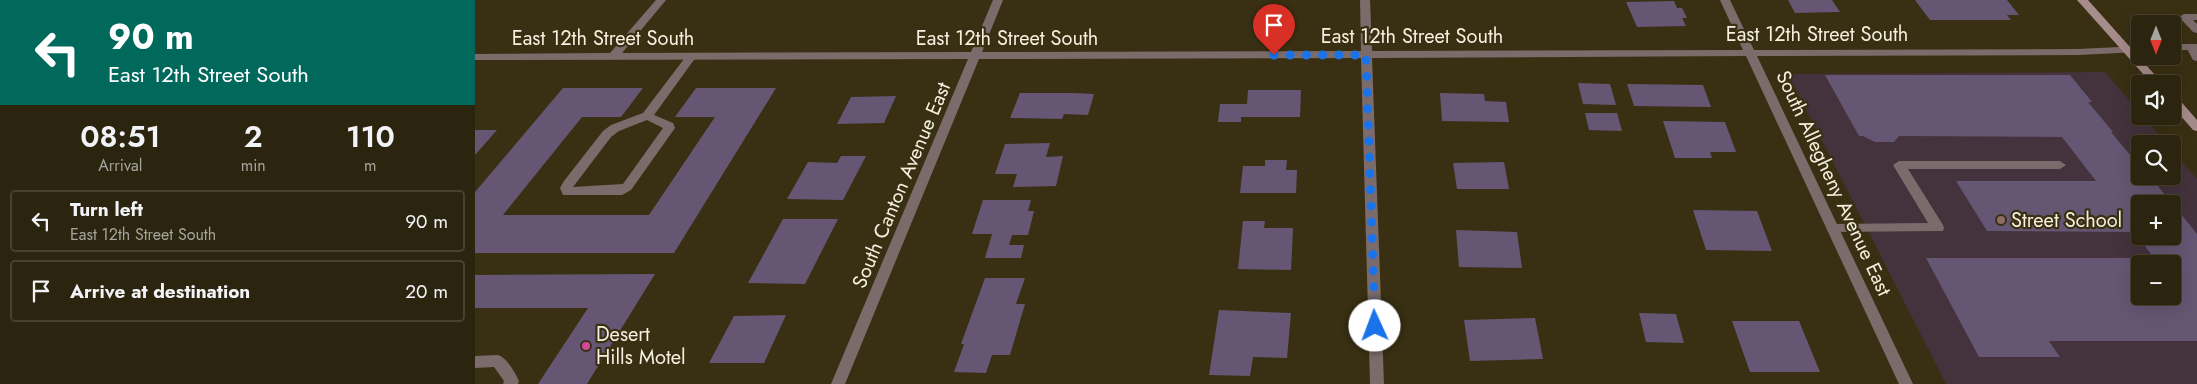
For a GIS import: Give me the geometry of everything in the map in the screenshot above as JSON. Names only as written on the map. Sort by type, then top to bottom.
[{"type":"main road","points":[[2082,0],[2150,75]]},
{"type":"main road","points":[[2181,109],[2197,127]]},
{"type":"street","points":[[613,57],[661,0]]},
{"type":"street","name":"South Canton Avenue East","points":[[838,384],[999,0]]},
{"type":"street","points":[[1365,0],[1377,384]]},
{"type":"street","name":"South Allegheny Avenue East","points":[[1725,0],[1906,384]]},
{"type":"street","points":[[2197,17],[2184,17],[2197,30]]},
{"type":"street","points":[[2181,47],[2194,47],[2197,58]]},
{"type":"street","name":"East 12th Street South","points":[[475,57],[975,57],[2078,52],[2131,49]]},
{"type":"street","points":[[647,116],[669,126],[669,128],[627,187],[616,191],[567,192],[568,184],[607,134],[615,128],[647,116],[691,57]]},
{"type":"street","points":[[1833,229],[1938,228],[1899,165],[2060,165]]},
{"type":"street","points":[[475,362],[499,361],[512,381],[510,384]]},
{"type":"shaded area","name":"Street School","points":[[2105,72],[2131,102],[2131,125],[2150,125],[2159,135],[2131,135],[2131,185],[2181,185],[2181,160],[2197,179],[2197,384],[1946,384],[1788,74]]},
{"type":"building","points":[[1788,0],[1832,0],[1840,12],[1795,13]]},
{"type":"building","points":[[1915,0],[2007,0],[2019,15],[2007,15],[2011,20],[1930,20]]},
{"type":"building","points":[[1674,1],[1677,8],[1682,8],[1687,18],[1682,18],[1686,26],[1637,27],[1626,2]]},
{"type":"building","points":[[1825,75],[2070,75],[2092,102],[2088,102],[2131,156],[2131,185],[2157,185],[2165,195],[2131,195],[2131,232],[1987,231],[1956,181],[2096,181],[2062,137],[1899,136],[1894,142],[1875,142],[1859,136]]},
{"type":"building","points":[[1578,83],[1610,84],[1616,105],[1583,104]]},
{"type":"building","points":[[1627,84],[1703,85],[1711,107],[1634,106]]},
{"type":"building","points":[[563,88],[643,88],[621,117],[582,117],[503,215],[649,215],[715,117],[675,117],[696,88],[776,88],[674,253],[475,253],[475,192]]},
{"type":"building","points":[[1248,90],[1301,90],[1300,117],[1241,117],[1241,122],[1218,122],[1220,104],[1247,104]]},
{"type":"building","points":[[1020,93],[1094,94],[1088,115],[1064,114],[1062,119],[1010,118]]},
{"type":"building","points":[[1440,93],[1484,94],[1485,101],[1506,102],[1509,122],[1442,121]]},
{"type":"building","points":[[896,96],[884,123],[837,124],[851,97]]},
{"type":"building","points":[[1585,113],[1617,113],[1622,131],[1589,130]]},
{"type":"building","points":[[1663,121],[1725,122],[1736,152],[1710,152],[1712,158],[1675,158]]},
{"type":"building","points":[[475,130],[497,130],[475,155]]},
{"type":"building","points":[[1050,143],[1046,157],[1063,156],[1056,186],[1013,187],[1017,174],[995,174],[1005,144]]},
{"type":"building","points":[[841,156],[866,156],[843,200],[787,199],[808,162],[837,163]]},
{"type":"building","points":[[1265,160],[1287,160],[1286,170],[1297,170],[1296,193],[1240,193],[1243,166],[1265,166]]},
{"type":"building","points":[[1504,162],[1509,189],[1457,189],[1453,163]]},
{"type":"building","points":[[983,200],[1031,200],[1028,211],[1034,211],[1028,235],[1012,235],[1009,245],[1024,245],[1021,258],[985,258],[992,234],[972,234]]},
{"type":"building","points":[[1693,210],[1757,211],[1772,251],[1706,250]]},
{"type":"building","points":[[2181,214],[2197,234],[2197,341],[2049,341],[2060,357],[1979,357],[1926,258],[2131,258],[2131,305],[2181,305],[2181,255],[2152,255],[2144,245],[2181,245]]},
{"type":"building","points":[[783,219],[838,219],[805,284],[748,283]]},
{"type":"building","points":[[1243,221],[1265,221],[1264,228],[1293,228],[1291,270],[1238,269]]},
{"type":"building","points":[[1456,230],[1517,232],[1522,268],[1459,267]]},
{"type":"building","name":"Desert Hills Motel","points":[[655,274],[587,384],[538,384],[588,308],[475,308],[475,275]]},
{"type":"building","points":[[985,278],[1025,278],[1016,304],[1025,304],[1010,355],[992,355],[986,373],[954,372],[964,344],[961,344]]},
{"type":"building","points":[[1219,310],[1291,313],[1287,358],[1253,357],[1250,376],[1209,375]]},
{"type":"building","points":[[1639,313],[1676,314],[1684,343],[1646,342]]},
{"type":"building","points":[[786,315],[764,363],[709,363],[734,316]]},
{"type":"building","points":[[1535,318],[1543,359],[1470,361],[1464,320]]},
{"type":"building","points":[[1732,321],[1799,321],[1820,372],[1750,372]]},
{"type":"place","name":"Street School","points":[[2001,220]]},
{"type":"place","name":"Desert Hills Motel","points":[[586,346]]},
{"type":"route","points":[[1274,55],[1366,55],[1375,326]]}]
